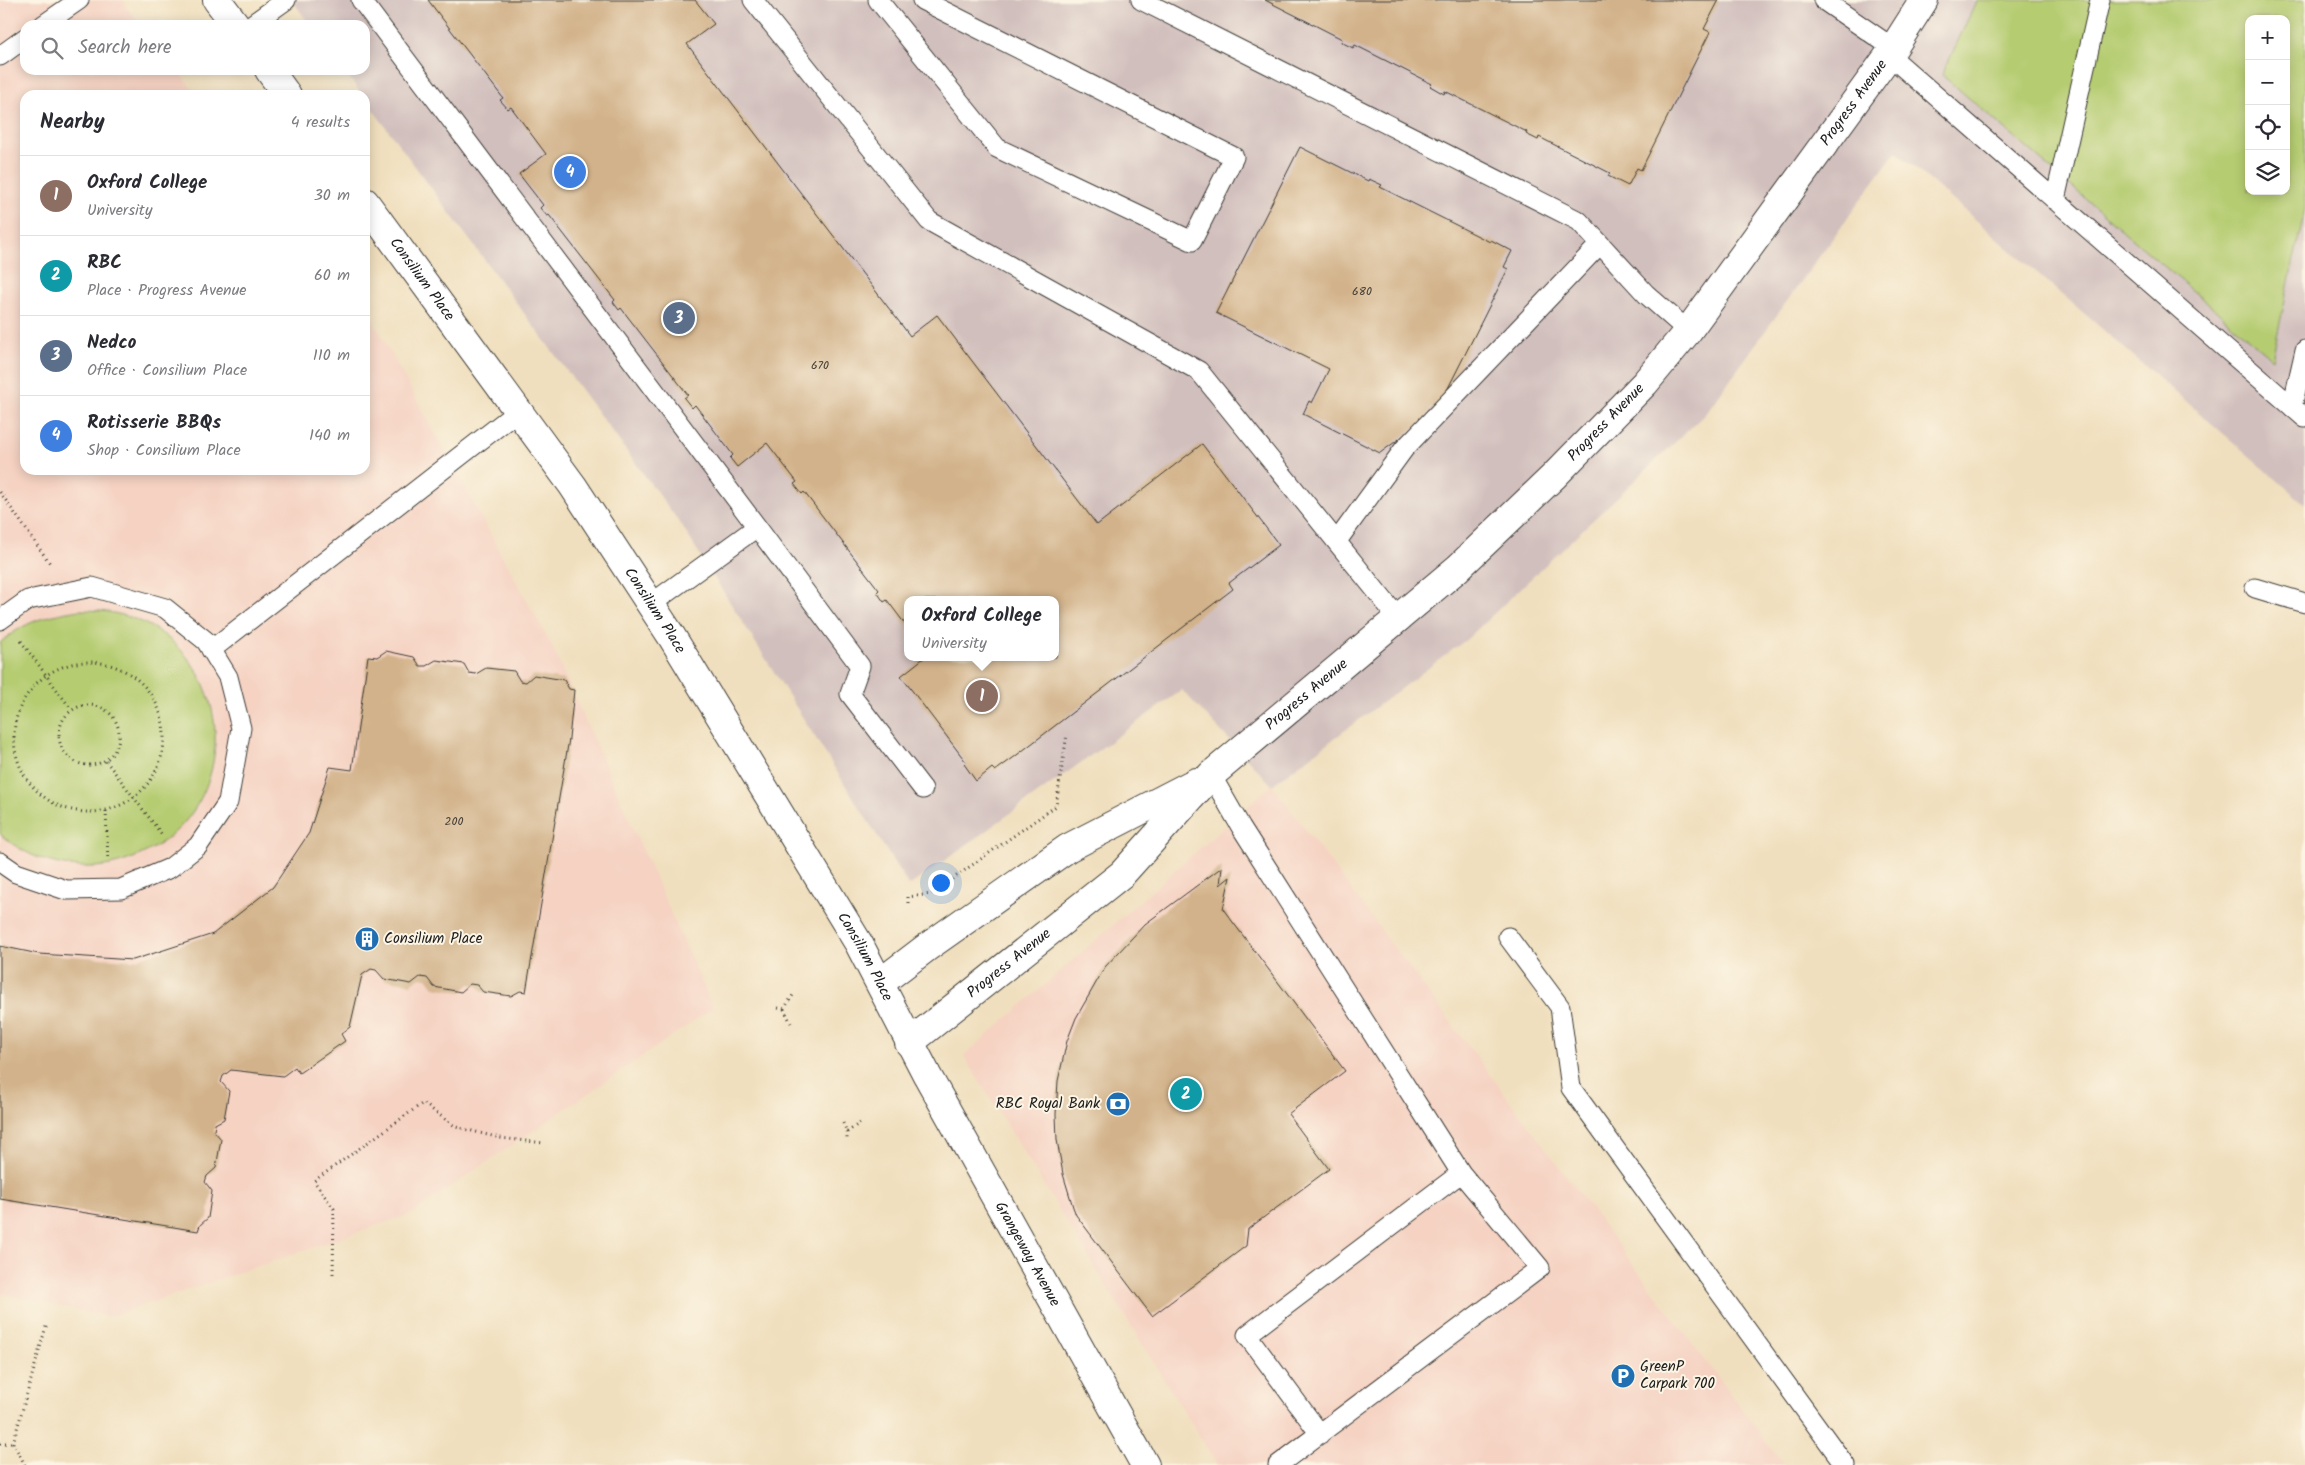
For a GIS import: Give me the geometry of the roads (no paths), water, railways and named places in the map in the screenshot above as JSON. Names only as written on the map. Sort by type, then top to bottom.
[{"type":"main road","points":[[217,0],[232,20]]},
{"type":"main road","name":"Progress Avenue","points":[[909,1043],[1122,874],[1211,775],[1458,568],[1554,477],[1645,383],[1688,331],[1891,52],[1924,0]]},
{"type":"main road","points":[[273,75],[283,90]]},
{"type":"main road","name":"Consilium Place","points":[[370,209],[573,486],[650,604],[859,944],[909,1043]]},
{"type":"main road","name":"Progress Avenue","points":[[880,983],[926,948],[1068,848],[1211,775]]},
{"type":"main road","name":"Grangeway Avenue","points":[[909,1043],[1145,1465]]},
{"type":"lane","points":[[50,20],[79,0]]},
{"type":"lane","points":[[258,20],[286,0]]},
{"type":"lane","points":[[361,0],[860,666],[850,694],[924,789]]},
{"type":"lane","points":[[753,0],[929,221],[1199,371],[1398,618]]},
{"type":"lane","points":[[878,0],[997,148],[1192,240],[1234,157],[922,0]]},
{"type":"lane","points":[[1141,0],[1579,221],[1646,294],[1688,331]]},
{"type":"lane","points":[[1823,0],[1891,52],[2055,200],[2299,413]]},
{"type":"lane","points":[[2055,200],[2100,0]]},
{"type":"lane","points":[[0,56],[20,42]]},
{"type":"lane","points":[[1336,541],[1404,449],[1600,244]]},
{"type":"lane","points":[[2299,413],[2305,350]]},
{"type":"lane","points":[[211,650],[518,411]]},
{"type":"lane","points":[[650,604],[757,527]]},
{"type":"lane","points":[[0,862],[16,873],[66,890],[121,888],[170,868],[198,846],[228,802],[241,728],[228,677],[206,641],[165,608],[92,587],[28,600],[2,618]]},
{"type":"lane","points":[[2254,588],[2305,603]]},
{"type":"lane","points":[[1211,775],[1241,827],[1461,1173],[1540,1268],[1278,1465]]},
{"type":"lane","points":[[1508,937],[1560,1007],[1571,1088],[1845,1465]]},
{"type":"lane","points":[[1320,1434],[1247,1335],[1461,1173]]},
{"type":"place","name":"Rotisserie BBQs","points":[[570,172]]},
{"type":"place","name":"Nedco","points":[[679,318]]},
{"type":"place","name":"Oxford College","points":[[982,696]]},
{"type":"place","name":"Consilium Place","points":[[367,939]]},
{"type":"place","name":"RBC","points":[[1186,1094]]},
{"type":"place","name":"RBC Royal Bank","points":[[1118,1104]]},
{"type":"place","name":"GreenP Carpark 700","points":[[1623,1376]]}]
